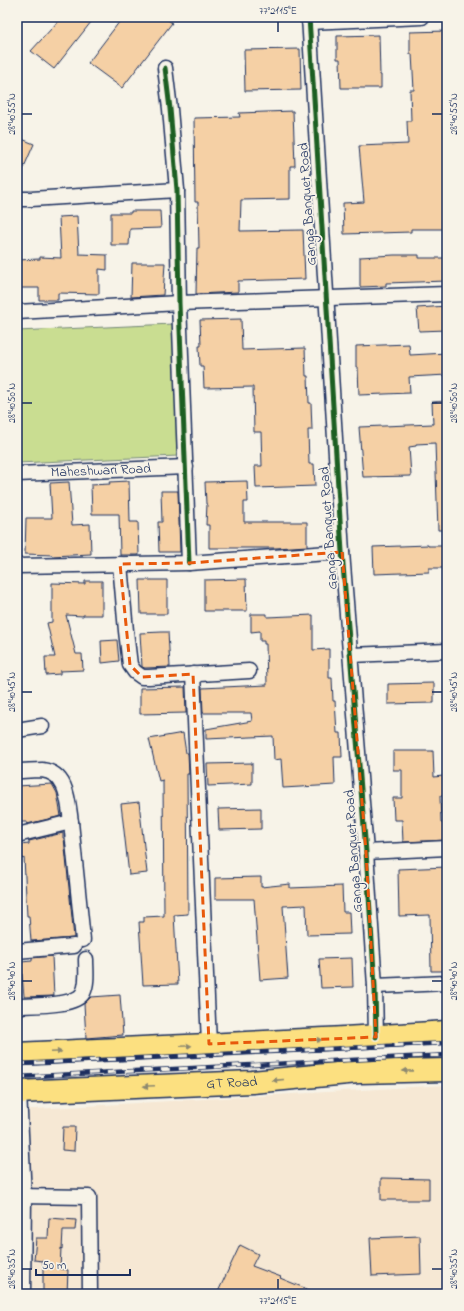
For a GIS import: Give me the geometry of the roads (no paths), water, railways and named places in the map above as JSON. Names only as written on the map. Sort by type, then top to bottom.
[{"type":"highway","points":[[17,1054],[376,1037],[447,1032]]},
{"type":"highway","name":"GT Road","points":[[18,1092],[252,1082],[358,1072],[447,1070]]},
{"type":"street","points":[[309,20],[422,17]]},
{"type":"street","name":"Ganga Banquet Road","points":[[309,20],[342,552],[375,986],[376,1037]]},
{"type":"street","points":[[165,68],[177,190],[179,303],[189,562]]},
{"type":"street","points":[[17,199],[177,190]]},
{"type":"street","points":[[17,312],[179,303],[447,294]]},
{"type":"street","name":"Maheshwari Road","points":[[17,474],[186,468]]},
{"type":"street","points":[[17,566],[189,562],[342,552]]},
{"type":"street","points":[[120,564],[130,665],[135,672],[142,677],[149,677],[249,671]]},
{"type":"street","points":[[351,655],[447,651]]},
{"type":"street","points":[[193,674],[209,1044]]},
{"type":"street","points":[[17,730],[42,726]]},
{"type":"street","points":[[17,771],[42,770],[51,772],[62,782],[71,822],[79,943],[17,951]]},
{"type":"street","points":[[17,834],[71,822]]},
{"type":"street","points":[[366,852],[447,848]]},
{"type":"street","points":[[17,1006],[66,1003],[76,999],[82,993],[86,981],[86,959]]},
{"type":"street","points":[[375,986],[447,983]]},
{"type":"street","points":[[18,1092],[23,1294]]},
{"type":"street","points":[[21,1196],[88,1197],[90,1294]]},
{"type":"railway","points":[[17,1064],[447,1043]]},
{"type":"railway","points":[[17,1077],[447,1055]]}]
